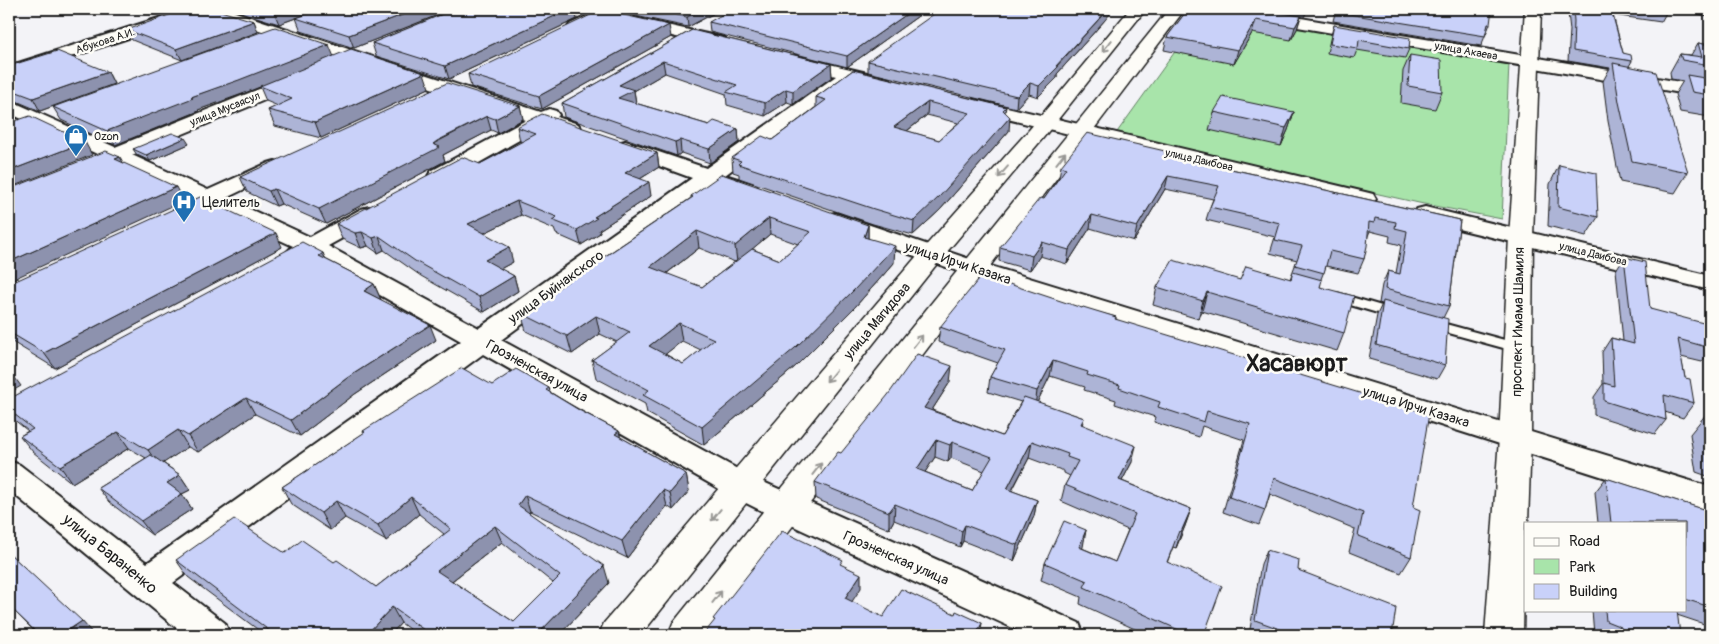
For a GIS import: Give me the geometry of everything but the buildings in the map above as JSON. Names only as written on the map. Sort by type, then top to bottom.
[{"type":"main road","name":"улица Магидова","points":[[618,635],[931,255],[1138,9]]},
{"type":"main road","points":[[687,635],[1177,9]]},
{"type":"main road","name":"проспект Имама Шамиля","points":[[1504,635],[1515,438],[1520,236],[1533,9]]},
{"type":"street","name":"улица Акаева","points":[[1222,9],[1710,93]]},
{"type":"street","points":[[1702,9],[1710,10]]},
{"type":"street","points":[[201,10],[279,31],[357,56],[544,118],[765,196]]},
{"type":"street","points":[[557,36],[608,12],[691,36],[738,47]]},
{"type":"street","name":"Абукова А.И.","points":[[9,72],[173,18]]},
{"type":"street","points":[[251,41],[305,21]]},
{"type":"street","points":[[665,50],[714,22]]},
{"type":"street","points":[[330,67],[383,45]]},
{"type":"street","points":[[775,56],[899,87]]},
{"type":"street","name":"улица Буйнакского","points":[[146,582],[873,58]]},
{"type":"street","name":"улица Мусаясул","points":[[88,166],[312,74]]},
{"type":"street","points":[[425,99],[478,74]]},
{"type":"street","name":"улица Даибова","points":[[957,101],[1710,283]]},
{"type":"street","points":[[423,184],[570,104]]},
{"type":"street","name":"Грозненская улица","points":[[30,117],[210,197],[311,246],[741,486],[1066,635]]},
{"type":"street","points":[[184,210],[291,161]]},
{"type":"street","points":[[277,264],[389,203]]},
{"type":"street","name":"улица Ирчи Казака","points":[[811,212],[931,255],[1710,499]]},
{"type":"street","name":"улица Бараненко","points":[[9,473],[212,635]]},
{"type":"lane","points":[[1328,295],[1404,316]]},
{"type":"lane","points":[[1423,321],[1518,348]]},
{"type":"green space","points":[[1205,10],[1509,64],[1502,219],[1419,203],[1115,135]]},
{"type":"place","name":"Ozon","points":[[76,157]]},
{"type":"place","name":"Целитель","points":[[184,223]]},
{"type":"district","name":"Хасавюрт","points":[[1297,363]]}]
